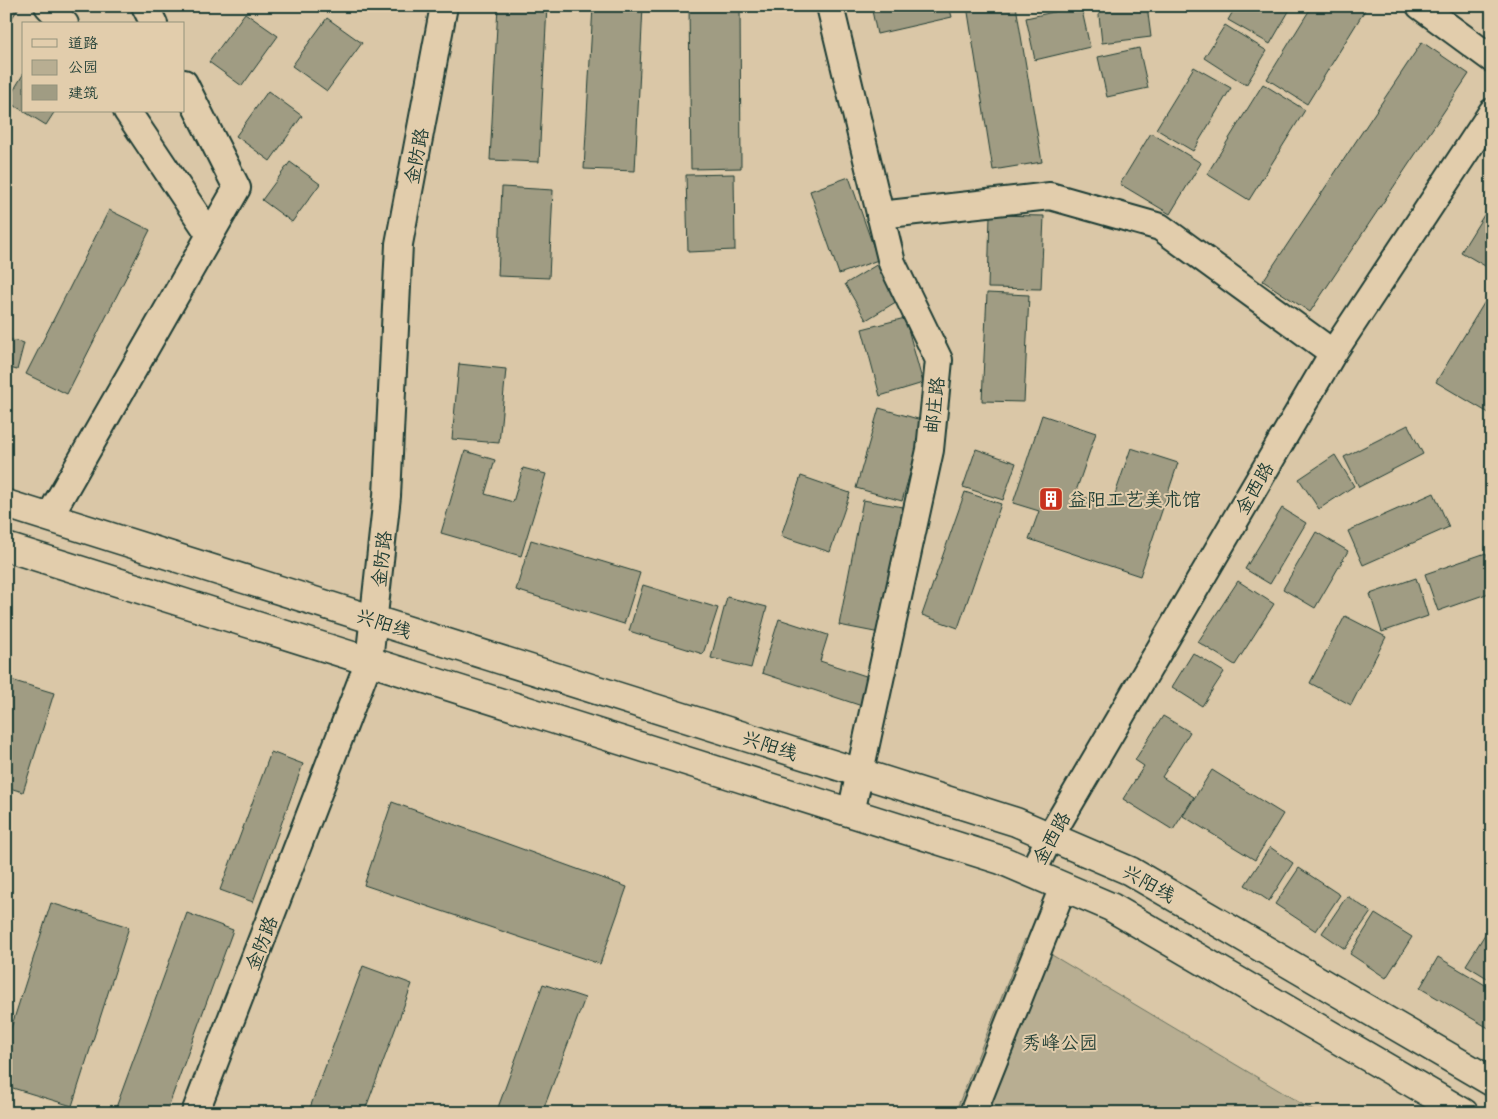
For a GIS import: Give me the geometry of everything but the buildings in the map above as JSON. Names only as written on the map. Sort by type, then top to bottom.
[{"type":"highway","name":"兴阳线","points":[[6,504],[1016,822],[1130,871],[1492,1082]]},
{"type":"highway","points":[[6,547],[1001,860],[1111,907],[1464,1113]]},
{"type":"street","points":[[48,6],[63,22]]},
{"type":"street","points":[[145,6],[153,22]]},
{"type":"street","name":"金防路","points":[[195,1113],[369,661],[387,496],[399,244],[444,6]]},
{"type":"street","name":"邮庄路","points":[[830,6],[892,263],[939,360],[930,450],[851,813]]},
{"type":"street","points":[[1420,6],[1492,59]]},
{"type":"street","points":[[49,517],[237,188],[185,85]]},
{"type":"street","points":[[129,112],[210,235]]},
{"type":"street","name":"金西路","points":[[1032,873],[1050,837],[1333,353],[1492,112]]},
{"type":"street","points":[[880,215],[1050,196],[1160,227],[1333,353]]},
{"type":"street","points":[[973,1113],[1063,887]]},
{"type":"green space","name":"秀峰公园","points":[[1025,939],[1317,1113],[955,1113]]},
{"type":"place","name":"益阳工艺美术馆","points":[[1051,499]]}]
